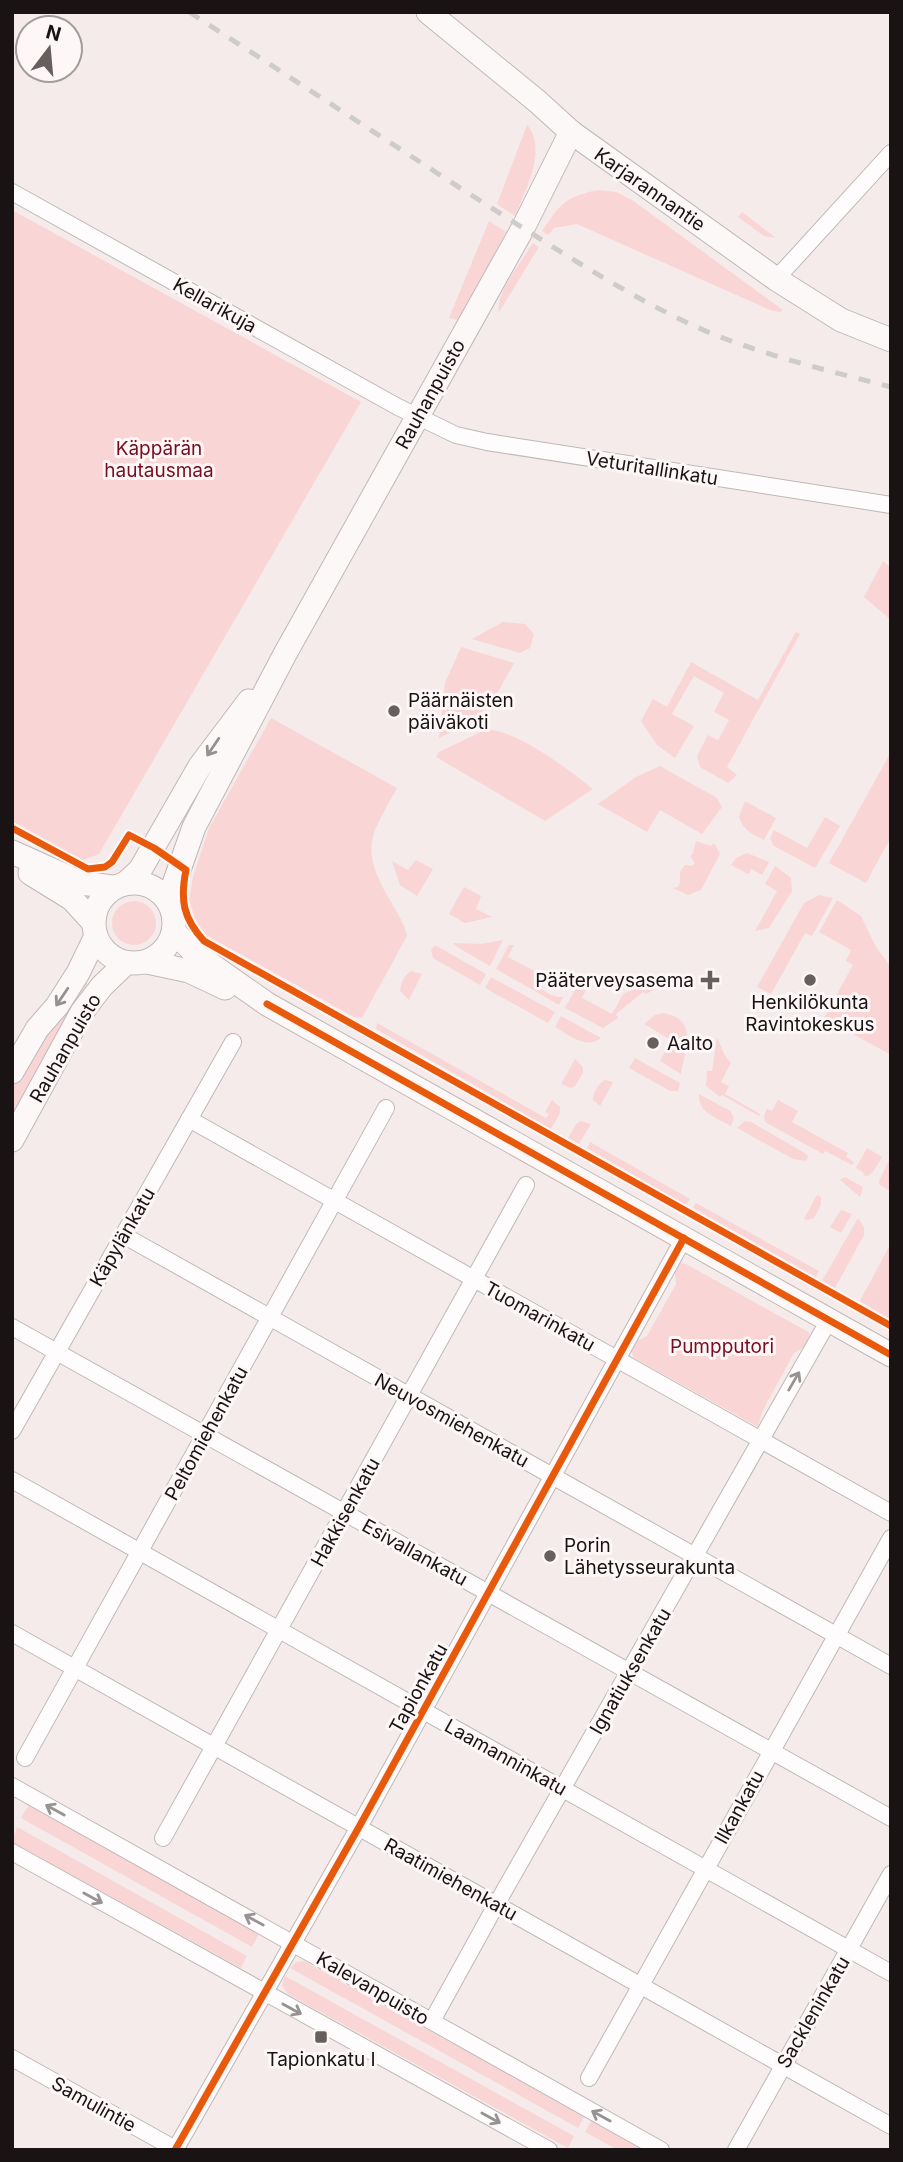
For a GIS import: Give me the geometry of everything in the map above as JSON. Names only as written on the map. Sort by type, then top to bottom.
[{"type":"main road","name":"Karjarannantie","points":[[428,12],[571,132],[776,279],[841,320],[891,340]]},
{"type":"main road","name":"Rauhanpuisto","points":[[168,901],[194,827],[285,654],[523,228],[571,132]]},
{"type":"main road","name":"Rauhanpuisto","points":[[119,885],[140,870],[200,766],[285,654]]},
{"type":"main road","points":[[12,852],[81,883],[142,883],[156,889],[168,901],[174,917],[174,932],[161,953],[137,962]]},
{"type":"main road","points":[[12,862],[72,899],[94,930],[103,950],[137,962],[189,971],[267,1004]]},
{"type":"main road","points":[[94,930],[100,902],[119,885]]},
{"type":"main road","name":"Rauhanpuisto","points":[[12,1072],[37,1029],[57,1006],[78,973],[94,930]]},
{"type":"main road","points":[[174,932],[197,955],[267,1004],[891,1354]]},
{"type":"main road","name":"Rauhanpuisto","points":[[12,1140],[82,1012],[102,986],[137,962]]},
{"type":"street","points":[[776,279],[891,153]]},
{"type":"street","name":"Kellarikuja","points":[[12,192],[417,416]]},
{"type":"street","name":"Veturitallinkatu","points":[[417,416],[456,435],[487,442],[891,505]]},
{"type":"street","name":"Käpylänkatu","points":[[12,1431],[233,1042]]},
{"type":"street","name":"Peltomiehenkatu","points":[[25,1758],[386,1108]]},
{"type":"street","name":"Tuomarinkatu","points":[[189,1119],[891,1513]]},
{"type":"street","name":"Hakkisenkatu","points":[[163,1838],[526,1185]]},
{"type":"street","name":"Neuvosmiehenkatu","points":[[123,1235],[891,1666]]},
{"type":"street","name":"Tapionkatu","points":[[175,2149],[359,1827],[684,1238]]},
{"type":"street","name":"Ignatiuksenkatu","points":[[432,2021],[829,1320]]},
{"type":"street","name":"Esivallankatu","points":[[12,1327],[891,1818]]},
{"type":"street","name":"Laamanninkatu","points":[[12,1480],[891,1973]]},
{"type":"street","name":"Ilkankatu","points":[[589,2078],[891,1538]]},
{"type":"street","name":"Raatimiehenkatu","points":[[12,1633],[891,2126]]},
{"type":"street","name":"Kalevanpuisto","points":[[12,1786],[661,2150]]},
{"type":"street","points":[[12,1852],[549,2150]]},
{"type":"street","name":"Sackleninkatu","points":[[736,2150],[891,1874]]},
{"type":"street","name":"Samulintie","points":[[12,2058],[175,2149]]},
{"type":"green space","points":[[527,125],[533,135],[535,158],[529,183],[515,216],[497,204]]},
{"type":"green space","points":[[598,190],[616,192],[632,200],[783,310],[770,310],[577,224],[554,228],[548,235],[542,231],[565,203],[578,195]]},
{"type":"green space","name":"Käppärän hautausmaa","points":[[12,210],[361,402],[99,854],[83,860],[12,821]]},
{"type":"green space","points":[[742,212],[776,238],[764,236],[738,217]]},
{"type":"green space","points":[[489,221],[506,232],[460,318],[449,318]]},
{"type":"green space","points":[[533,243],[539,247],[499,312],[505,286]]},
{"type":"green space","points":[[883,561],[891,568],[891,620],[864,597]]},
{"type":"green space","points":[[503,622],[525,624],[534,634],[530,648],[520,653],[472,639]]},
{"type":"green space","points":[[796,632],[800,634],[727,767],[737,775],[728,783],[700,767],[697,756],[708,735],[718,740],[729,720],[714,712],[724,693],[694,676],[672,714],[694,726],[675,758],[657,745],[641,721],[653,699],[667,707],[691,662],[758,700]]},
{"type":"green space","points":[[461,647],[514,663],[498,692],[475,720],[439,738],[445,683]]},
{"type":"green space","points":[[271,718],[397,788],[376,829],[372,852],[379,880],[402,921],[407,936],[362,1018],[354,1017],[206,935],[196,921],[189,900],[193,877],[209,828]]},
{"type":"green space","points":[[487,729],[529,744],[593,789],[545,821],[436,757],[439,752]]},
{"type":"green space","points":[[891,752],[891,837],[866,883],[829,863]]},
{"type":"green space","points":[[660,766],[717,798],[722,807],[702,834],[660,810],[647,832],[598,804],[636,777]]},
{"type":"green space","points":[[745,801],[776,818],[764,840],[748,831],[739,817]]},
{"type":"green space","points":[[825,817],[840,826],[815,868],[774,846],[770,839],[774,830],[807,848]]},
{"type":"green space","points":[[696,841],[711,846],[714,843],[720,854],[701,890],[688,895],[673,888],[678,887],[680,872],[685,865],[692,866],[695,863],[690,856]]},
{"type":"green space","points":[[747,853],[769,862],[762,875],[752,869],[748,874],[731,865],[736,858]]},
{"type":"green space","points":[[416,860],[433,869],[417,896],[400,885],[392,861],[408,870]]},
{"type":"green space","points":[[775,866],[791,878],[792,891],[769,928],[755,931],[777,891],[765,884]]},
{"type":"green space","points":[[464,887],[481,896],[476,909],[492,917],[465,923],[449,914]]},
{"type":"green space","points":[[819,895],[833,898],[812,936],[805,933],[771,994],[757,987],[804,903]]},
{"type":"green space","points":[[837,900],[861,916],[876,947],[891,967],[891,1055],[824,1018],[853,965],[846,961],[851,950],[819,932]]},
{"type":"green space","points":[[134,901],[149,908],[156,923],[149,938],[134,945],[119,938],[112,923],[119,908]]},
{"type":"green space","points":[[503,940],[490,966],[453,943],[481,944]]},
{"type":"green space","points":[[435,945],[486,974],[480,985],[433,958],[431,950]]},
{"type":"green space","points":[[509,945],[514,945],[508,957],[540,974],[536,983],[541,989],[553,995],[564,996],[559,1005],[496,969]]},
{"type":"green space","points":[[411,971],[422,974],[409,1000],[400,991],[403,979]]},
{"type":"green space","points":[[491,977],[555,1012],[548,1023],[485,988]]},
{"type":"green space","points":[[82,980],[91,986],[12,1122],[12,1086],[34,1048]]},
{"type":"green space","points":[[580,981],[588,985],[582,998],[612,1014],[624,993],[648,985],[661,986],[646,994],[643,992],[616,1014],[618,1018],[603,1028],[565,1008]]},
{"type":"green space","points":[[663,1013],[682,1021],[686,1028],[687,1045],[681,1074],[660,1061],[671,1040],[644,1024],[655,1015]]},
{"type":"green space","points":[[561,1016],[601,1038],[584,1042],[572,1037],[555,1027]]},
{"type":"green space","points":[[377,1023],[546,1118],[549,1114],[545,1112],[552,1100],[560,1107],[560,1113],[551,1129],[376,1029]]},
{"type":"green space","points":[[717,1037],[731,1063],[721,1082],[729,1086],[725,1094],[760,1114],[759,1116],[722,1095],[720,1097],[706,1086],[707,1071],[712,1071]]},
{"type":"green space","points":[[635,1058],[680,1083],[678,1091],[670,1091],[629,1068]]},
{"type":"green space","points":[[575,1059],[583,1067],[583,1073],[571,1088],[561,1084]]},
{"type":"green space","points":[[605,1080],[613,1082],[600,1106],[593,1097],[596,1088]]},
{"type":"green space","points":[[699,1094],[730,1111],[734,1117],[731,1126],[705,1110],[699,1100]]},
{"type":"green space","points":[[778,1100],[798,1111],[792,1122],[848,1153],[846,1157],[854,1162],[852,1165],[825,1151],[823,1154],[765,1122],[767,1109],[772,1111]]},
{"type":"green space","points":[[581,1121],[591,1124],[579,1144],[568,1138]]},
{"type":"green space","points":[[745,1121],[805,1153],[808,1156],[806,1161],[793,1159],[737,1128]]},
{"type":"green space","points":[[590,1142],[690,1199],[686,1205],[587,1148]]},
{"type":"green space","points":[[867,1148],[882,1157],[873,1172],[867,1176],[856,1168]]},
{"type":"green space","points":[[891,1156],[890,1191],[880,1185],[879,1181]]},
{"type":"green space","points":[[845,1177],[863,1187],[860,1197],[840,1180]]},
{"type":"green space","points":[[817,1195],[821,1197],[821,1205],[814,1218],[804,1219]]},
{"type":"green space","points":[[696,1203],[819,1271],[816,1277],[693,1208]]},
{"type":"green space","points":[[841,1210],[852,1214],[841,1233],[830,1227]]},
{"type":"green space","points":[[858,1218],[864,1227],[864,1235],[835,1288],[822,1281]]},
{"type":"green space","points":[[891,1243],[891,1320],[860,1301]]},
{"type":"green space","name":"Pumpputori","points":[[680,1263],[810,1333],[805,1347],[794,1353],[762,1412],[758,1427],[634,1358],[631,1351],[635,1342],[647,1336],[676,1284],[675,1271]]},
{"type":"green space","points":[[29,1805],[259,1934],[252,1947],[21,1818]]},
{"type":"green space","points":[[17,1827],[247,1956],[241,1968],[12,1842]]},
{"type":"green space","points":[[304,1961],[584,2117],[578,2128],[290,1968],[296,1962]]},
{"type":"green space","points":[[285,1976],[574,2136],[568,2148],[288,1994],[282,1985]]},
{"type":"green space","points":[[591,2121],[644,2150],[618,2150],[585,2132]]},
{"type":"railway","points":[[189,12],[523,228],[637,297],[730,341],[891,387]]},
{"type":"cycle path","points":[[12,828],[88,869],[105,867],[112,862],[129,835],[154,848],[186,870],[183,891],[187,916],[204,941],[891,1326]]},
{"type":"cycle path","points":[[267,1004],[891,1355]]},
{"type":"cycle path","points":[[175,2150],[359,1827],[684,1238]]},
{"type":"place","name":"Päärnäisten päiväkoti","points":[[394,711]]},
{"type":"place","name":"Pääterveysasema","points":[[710,980]]},
{"type":"place","name":"Henkilökunta Ravintokeskus","points":[[810,980]]},
{"type":"place","name":"Aalto","points":[[653,1043]]},
{"type":"place","name":"Porin Lähetysseurakunta","points":[[550,1556]]},
{"type":"place","name":"Tapionkatu I","points":[[321,2037]]}]
